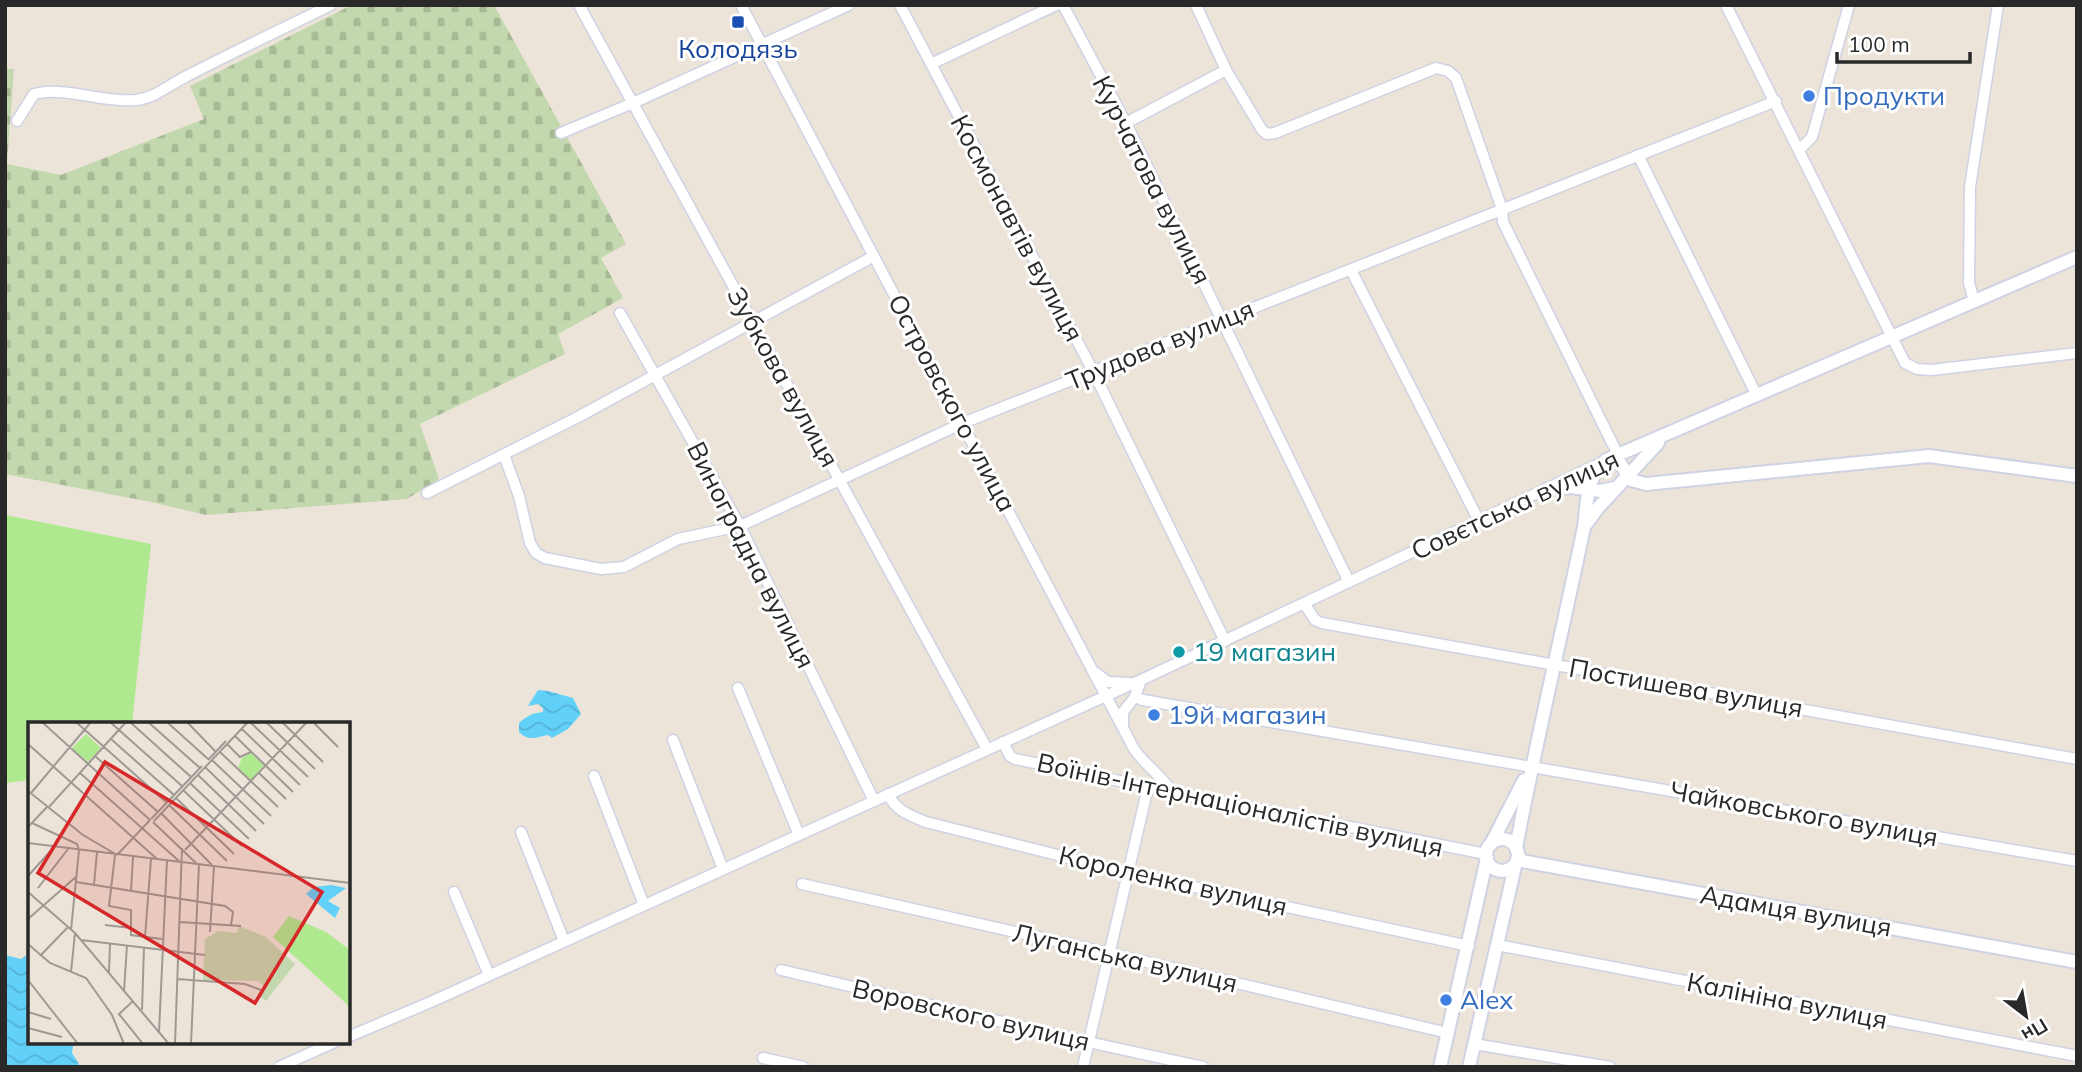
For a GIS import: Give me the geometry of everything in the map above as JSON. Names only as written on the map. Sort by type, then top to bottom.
[{"type":"street","points":[[17,121],[34,94],[52,90],[136,100],[153,95],[331,5]]},
{"type":"street","name":"Зубкова вулиця","points":[[579,5],[987,749]]},
{"type":"street","name":"Островского улица","points":[[741,5],[1124,730],[1145,764],[1172,792]]},
{"type":"street","points":[[561,133],[849,5]]},
{"type":"street","name":"Космонавтів вулиця","points":[[900,5],[1093,371],[1225,641]]},
{"type":"street","points":[[931,64],[1056,5]]},
{"type":"street","name":"Курчатова вулиця","points":[[1063,5],[1126,123],[1349,582]]},
{"type":"street","points":[[1726,5],[1905,363],[1917,369],[1943,369],[2077,353]]},
{"type":"street","points":[[1800,149],[1812,137],[1849,5]]},
{"type":"street","points":[[1973,301],[1969,283],[1970,187],[1998,5]]},
{"type":"street","points":[[1200,7],[1226,70],[1267,134],[1436,68],[1448,71],[1456,78],[1502,209],[1503,222],[1612,458],[1620,463],[1627,476],[1636,482],[1669,483],[1929,456],[2077,476]]},
{"type":"street","points":[[1126,123],[1226,70]]},
{"type":"street","name":"Трудова вулиця","points":[[504,454],[519,496],[530,543],[536,553],[545,558],[601,569],[624,567],[678,539],[740,526],[963,423],[1776,101]]},
{"type":"street","points":[[1638,155],[1757,396]]},
{"type":"street","points":[[427,493],[655,376],[874,256]]},
{"type":"street","name":"Совєтська вулиця","points":[[350,1036],[1141,680],[1612,458],[2077,257]]},
{"type":"street","points":[[1351,270],[1479,521]]},
{"type":"street","name":"Виноградна вулиця","points":[[620,313],[740,526],[874,801]]},
{"type":"street","points":[[1584,527],[1664,437]]},
{"type":"street","points":[[1469,1067],[1517,855],[1531,768],[1584,527],[1588,490],[1594,472],[1612,458]]},
{"type":"street","points":[[1547,489],[1571,487],[1608,491],[1617,487]]},
{"type":"street","name":"Постишева вулиця","points":[[1304,603],[1310,614],[1322,623],[2077,759]]},
{"type":"street","points":[[1089,664],[1108,682],[1117,684],[1141,680],[1135,697],[1123,712],[1124,730]]},
{"type":"street","points":[[738,688],[799,835]]},
{"type":"street","name":"Чайковського вулиця","points":[[1135,697],[2077,861]]},
{"type":"street","points":[[673,740],[723,869]]},
{"type":"street","name":"Воїнів-Інтернаціоналістів вулиця","points":[[1003,742],[1010,756],[1015,759],[1148,788],[1488,852]]},
{"type":"street","points":[[1440,1067],[1488,852],[1531,768]]},
{"type":"street","points":[[594,776],[644,905]]},
{"type":"street","points":[[1083,1067],[1148,788]]},
{"type":"street","name":"Короленка вулиця","points":[[888,794],[892,804],[903,813],[926,821],[1129,873],[1469,946]]},
{"type":"street","points":[[521,832],[565,941]]},
{"type":"street","points":[[1488,852],[1505,839],[1517,855]]},
{"type":"street","points":[[1488,852],[1492,867],[1500,870],[1510,869],[1517,855]]},
{"type":"street","name":"Адамця вулиця","points":[[1517,855],[1522,861],[2077,962]]},
{"type":"street","name":"Луганська вулиця","points":[[802,884],[1448,1033]]},
{"type":"street","points":[[454,892],[489,975]]},
{"type":"street","name":"Калініна вулиця","points":[[1496,945],[2077,1056]]},
{"type":"street","name":"Воровского вулиця","points":[[781,970],[1203,1067]]},
{"type":"street","points":[[279,1067],[331,1044]]},
{"type":"street","points":[[1474,1044],[1609,1067]]},
{"type":"street","points":[[762,1058],[803,1067]]},
{"type":"green space","points":[[352,5],[494,5],[626,244],[601,258],[623,298],[558,334],[565,354],[420,424],[439,479],[407,499],[206,515],[5,474],[5,69],[14,69],[7,164],[61,175],[204,119],[190,86]]},
{"type":"green space","points":[[5,515],[151,544],[132,722],[28,722],[28,780],[5,783]]},
{"type":"water","points":[[538,690],[573,698],[581,714],[568,729],[552,738],[548,735],[529,738],[519,732],[519,723],[533,714],[543,712],[543,708],[538,704],[528,706]]},
{"type":"water","points":[[28,954],[28,1044],[76,1044],[72,1053],[79,1064],[78,1067],[5,1067],[5,955],[21,959]]},
{"type":"place","name":"Колодязь","points":[[738,22]]},
{"type":"place","name":"Продукти","points":[[1809,96]]},
{"type":"place","name":"19 магазин","points":[[1179,652]]},
{"type":"place","name":"19й магазин","points":[[1154,715]]},
{"type":"place","name":"Alex","points":[[1446,1000]]}]
